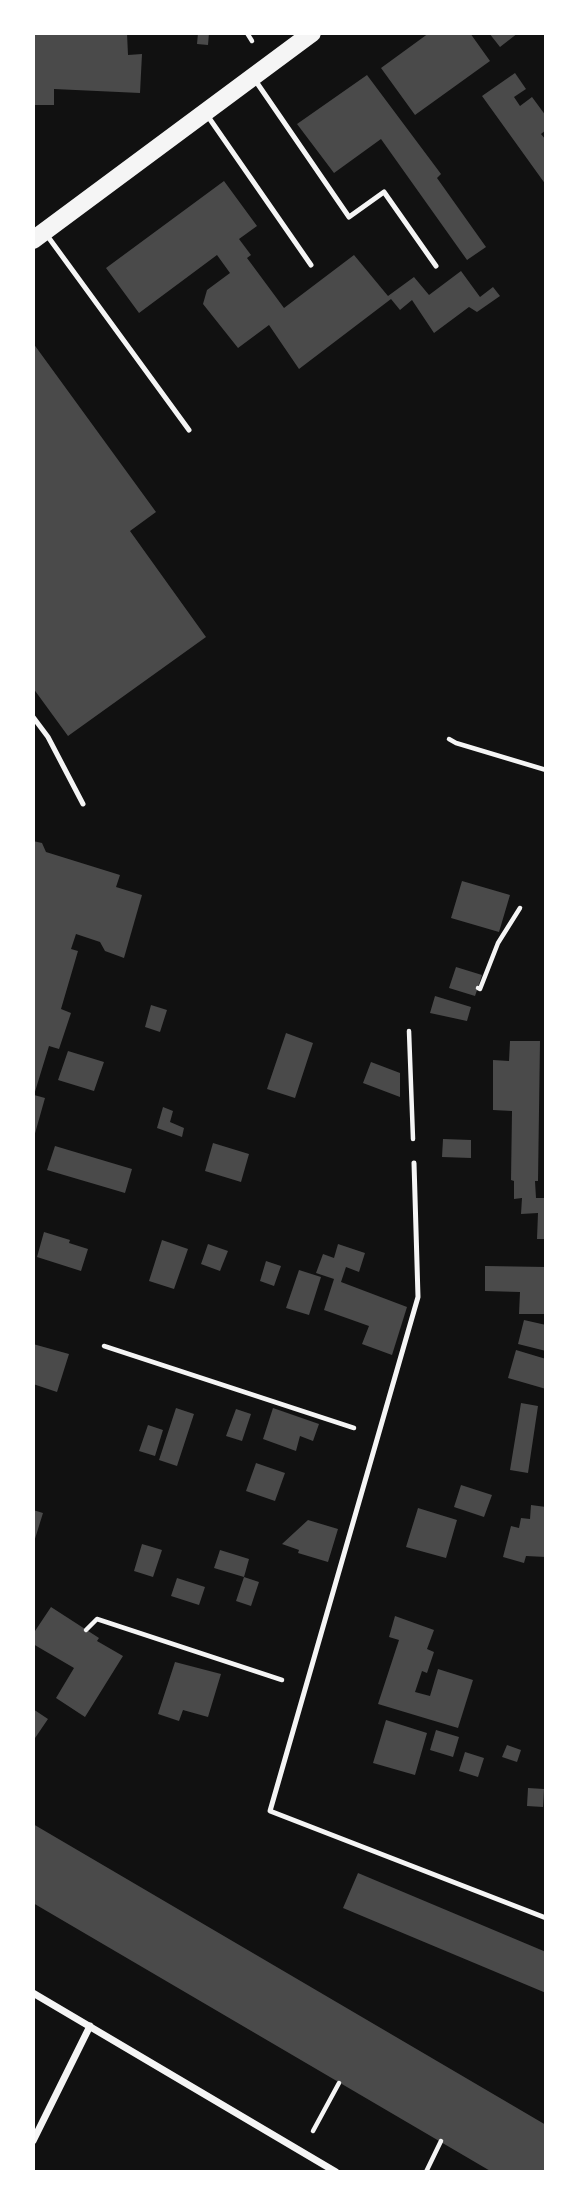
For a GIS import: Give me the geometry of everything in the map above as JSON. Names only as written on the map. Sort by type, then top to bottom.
[{"type":"main road","points":[[39,236],[312,33]]},
{"type":"street","points":[[33,1993],[336,2172]]},
{"type":"street","points":[[33,2141],[90,2026]]},
{"type":"lane","points":[[253,77],[349,217],[384,192],[436,266]]},
{"type":"lane","points":[[205,112],[312,265]]},
{"type":"lane","points":[[39,236],[189,430]]},
{"type":"lane","points":[[33,717],[48,737],[83,804]]},
{"type":"lane","points":[[414,1163],[418,1297],[270,1811],[546,1918]]},
{"type":"path","points":[[449,739],[546,770]]},
{"type":"path","points":[[478,988],[481,989],[498,943],[520,908]]},
{"type":"path","points":[[409,1031],[414,1163]]},
{"type":"path","points":[[104,1346],[378,1436]]},
{"type":"path","points":[[86,1630],[97,1619],[306,1688]]},
{"type":"path","points":[[303,2152],[339,2083]]},
{"type":"path","points":[[425,2172],[441,2141]]},
{"type":"building","points":[[33,33],[127,33],[128,55],[142,54],[140,93],[54,89],[54,105],[33,105]]},
{"type":"building","points":[[198,33],[209,33],[208,45],[197,44]]},
{"type":"building","points":[[429,33],[470,33],[490,61],[415,115],[381,68]]},
{"type":"building","points":[[489,33],[518,33],[500,47]]},
{"type":"building","points":[[515,73],[526,89],[514,97],[520,106],[532,97],[546,116],[546,130],[541,134],[546,140],[546,185],[482,96]]},
{"type":"building","points":[[367,75],[441,174],[437,178],[486,247],[467,260],[381,139],[334,173],[297,124]]},
{"type":"building","points":[[224,181],[257,226],[239,239],[251,255],[247,258],[284,308],[354,255],[388,296],[414,277],[429,295],[461,271],[480,297],[493,287],[500,296],[477,312],[469,307],[434,333],[412,300],[400,310],[391,299],[299,369],[269,325],[238,348],[203,304],[207,290],[230,273],[217,255],[139,313],[106,268]]},
{"type":"building","points":[[33,343],[156,512],[130,531],[206,637],[68,736],[33,688]]},
{"type":"building","points":[[33,841],[42,843],[46,852],[120,875],[116,887],[142,895],[124,958],[105,951],[100,942],[76,934],[71,949],[78,951],[61,1009],[71,1013],[59,1049],[49,1046],[34,1095],[45,1098],[34,1137]]},
{"type":"building","points":[[462,881],[510,895],[499,932],[451,918]]},
{"type":"building","points":[[456,967],[482,975],[475,996],[449,988]]},
{"type":"building","points":[[435,996],[471,1007],[467,1021],[430,1013]]},
{"type":"building","points":[[151,1005],[167,1010],[160,1032],[145,1027]]},
{"type":"building","points":[[286,1033],[313,1043],[295,1098],[267,1089]]},
{"type":"building","points":[[510,1041],[540,1041],[538,1181],[535,1181],[536,1198],[546,1198],[546,1239],[537,1239],[538,1213],[521,1214],[522,1198],[514,1199],[514,1181],[511,1180],[512,1111],[493,1110],[493,1060],[509,1061]]},
{"type":"building","points":[[68,1051],[104,1062],[94,1091],[58,1080]]},
{"type":"building","points":[[371,1062],[400,1073],[400,1097],[363,1083]]},
{"type":"building","points":[[163,1107],[173,1111],[170,1122],[184,1128],[182,1137],[157,1128]]},
{"type":"building","points":[[443,1139],[471,1140],[471,1158],[442,1157]]},
{"type":"building","points":[[213,1143],[249,1154],[241,1182],[205,1171]]},
{"type":"building","points":[[55,1146],[132,1169],[125,1193],[47,1170]]},
{"type":"building","points":[[44,1232],[88,1249],[81,1271],[37,1257]]},
{"type":"building","points":[[162,1240],[188,1249],[174,1289],[149,1281]]},
{"type":"building","points":[[208,1244],[228,1251],[220,1271],[201,1264]]},
{"type":"building","points":[[338,1244],[365,1253],[359,1272],[346,1267],[341,1282],[407,1307],[392,1355],[362,1344],[369,1326],[324,1310],[334,1279],[316,1273],[323,1254],[334,1258]]},
{"type":"building","points":[[266,1261],[281,1266],[274,1286],[260,1281]]},
{"type":"building","points":[[485,1266],[546,1267],[544,1314],[519,1314],[520,1292],[485,1291]]},
{"type":"building","points":[[299,1270],[321,1277],[309,1315],[286,1308]]},
{"type":"building","points":[[524,1320],[546,1325],[546,1351],[518,1344]]},
{"type":"building","points":[[33,1344],[69,1354],[57,1392],[33,1384]]},
{"type":"building","points":[[516,1350],[546,1359],[546,1389],[508,1378]]},
{"type":"building","points":[[521,1403],[538,1406],[528,1473],[510,1470]]},
{"type":"building","points":[[176,1408],[194,1414],[177,1466],[159,1460]]},
{"type":"building","points":[[273,1408],[319,1424],[313,1441],[300,1436],[296,1451],[263,1439]]},
{"type":"building","points":[[236,1409],[251,1414],[242,1441],[226,1436]]},
{"type":"building","points":[[148,1425],[163,1430],[155,1456],[139,1451]]},
{"type":"building","points":[[256,1463],[285,1473],[275,1501],[246,1491]]},
{"type":"building","points":[[461,1485],[492,1495],[484,1517],[454,1507]]},
{"type":"building","points":[[531,1505],[546,1507],[546,1557],[526,1556],[524,1563],[503,1557],[511,1526],[519,1528],[521,1518],[530,1519]]},
{"type":"building","points":[[418,1508],[457,1520],[446,1558],[406,1547]]},
{"type":"building","points":[[33,1510],[43,1513],[34,1542],[33,1542]]},
{"type":"building","points":[[308,1520],[338,1529],[328,1562],[298,1553],[299,1550],[282,1544]]},
{"type":"building","points":[[142,1544],[162,1550],[153,1577],[134,1571]]},
{"type":"building","points":[[220,1550],[249,1559],[244,1577],[214,1568]]},
{"type":"building","points":[[244,1577],[259,1582],[251,1606],[236,1601]]},
{"type":"building","points":[[177,1578],[205,1587],[199,1605],[171,1596]]},
{"type":"building","points":[[51,1607],[99,1638],[97,1641],[123,1656],[85,1717],[56,1698],[74,1668],[33,1644],[33,1634]]},
{"type":"building","points":[[395,1616],[434,1630],[427,1649],[434,1652],[427,1673],[422,1671],[415,1692],[430,1696],[438,1669],[473,1680],[458,1728],[378,1704],[399,1640],[389,1637]]},
{"type":"building","points":[[175,1662],[221,1674],[208,1717],[183,1710],[179,1721],[158,1714]]},
{"type":"building","points":[[33,1709],[48,1719],[33,1741]]},
{"type":"building","points":[[386,1720],[427,1733],[415,1775],[373,1763]]},
{"type":"building","points":[[436,1730],[459,1737],[453,1757],[430,1750]]},
{"type":"building","points":[[507,1745],[521,1750],[517,1762],[502,1757]]},
{"type":"building","points":[[465,1752],[484,1758],[478,1777],[459,1771]]},
{"type":"building","points":[[528,1788],[544,1789],[543,1807],[527,1806]]},
{"type":"building","points":[[33,1824],[546,2125],[546,2172],[492,2172],[33,1903]]},
{"type":"building","points":[[358,1873],[546,1952],[546,1993],[343,1908]]}]
